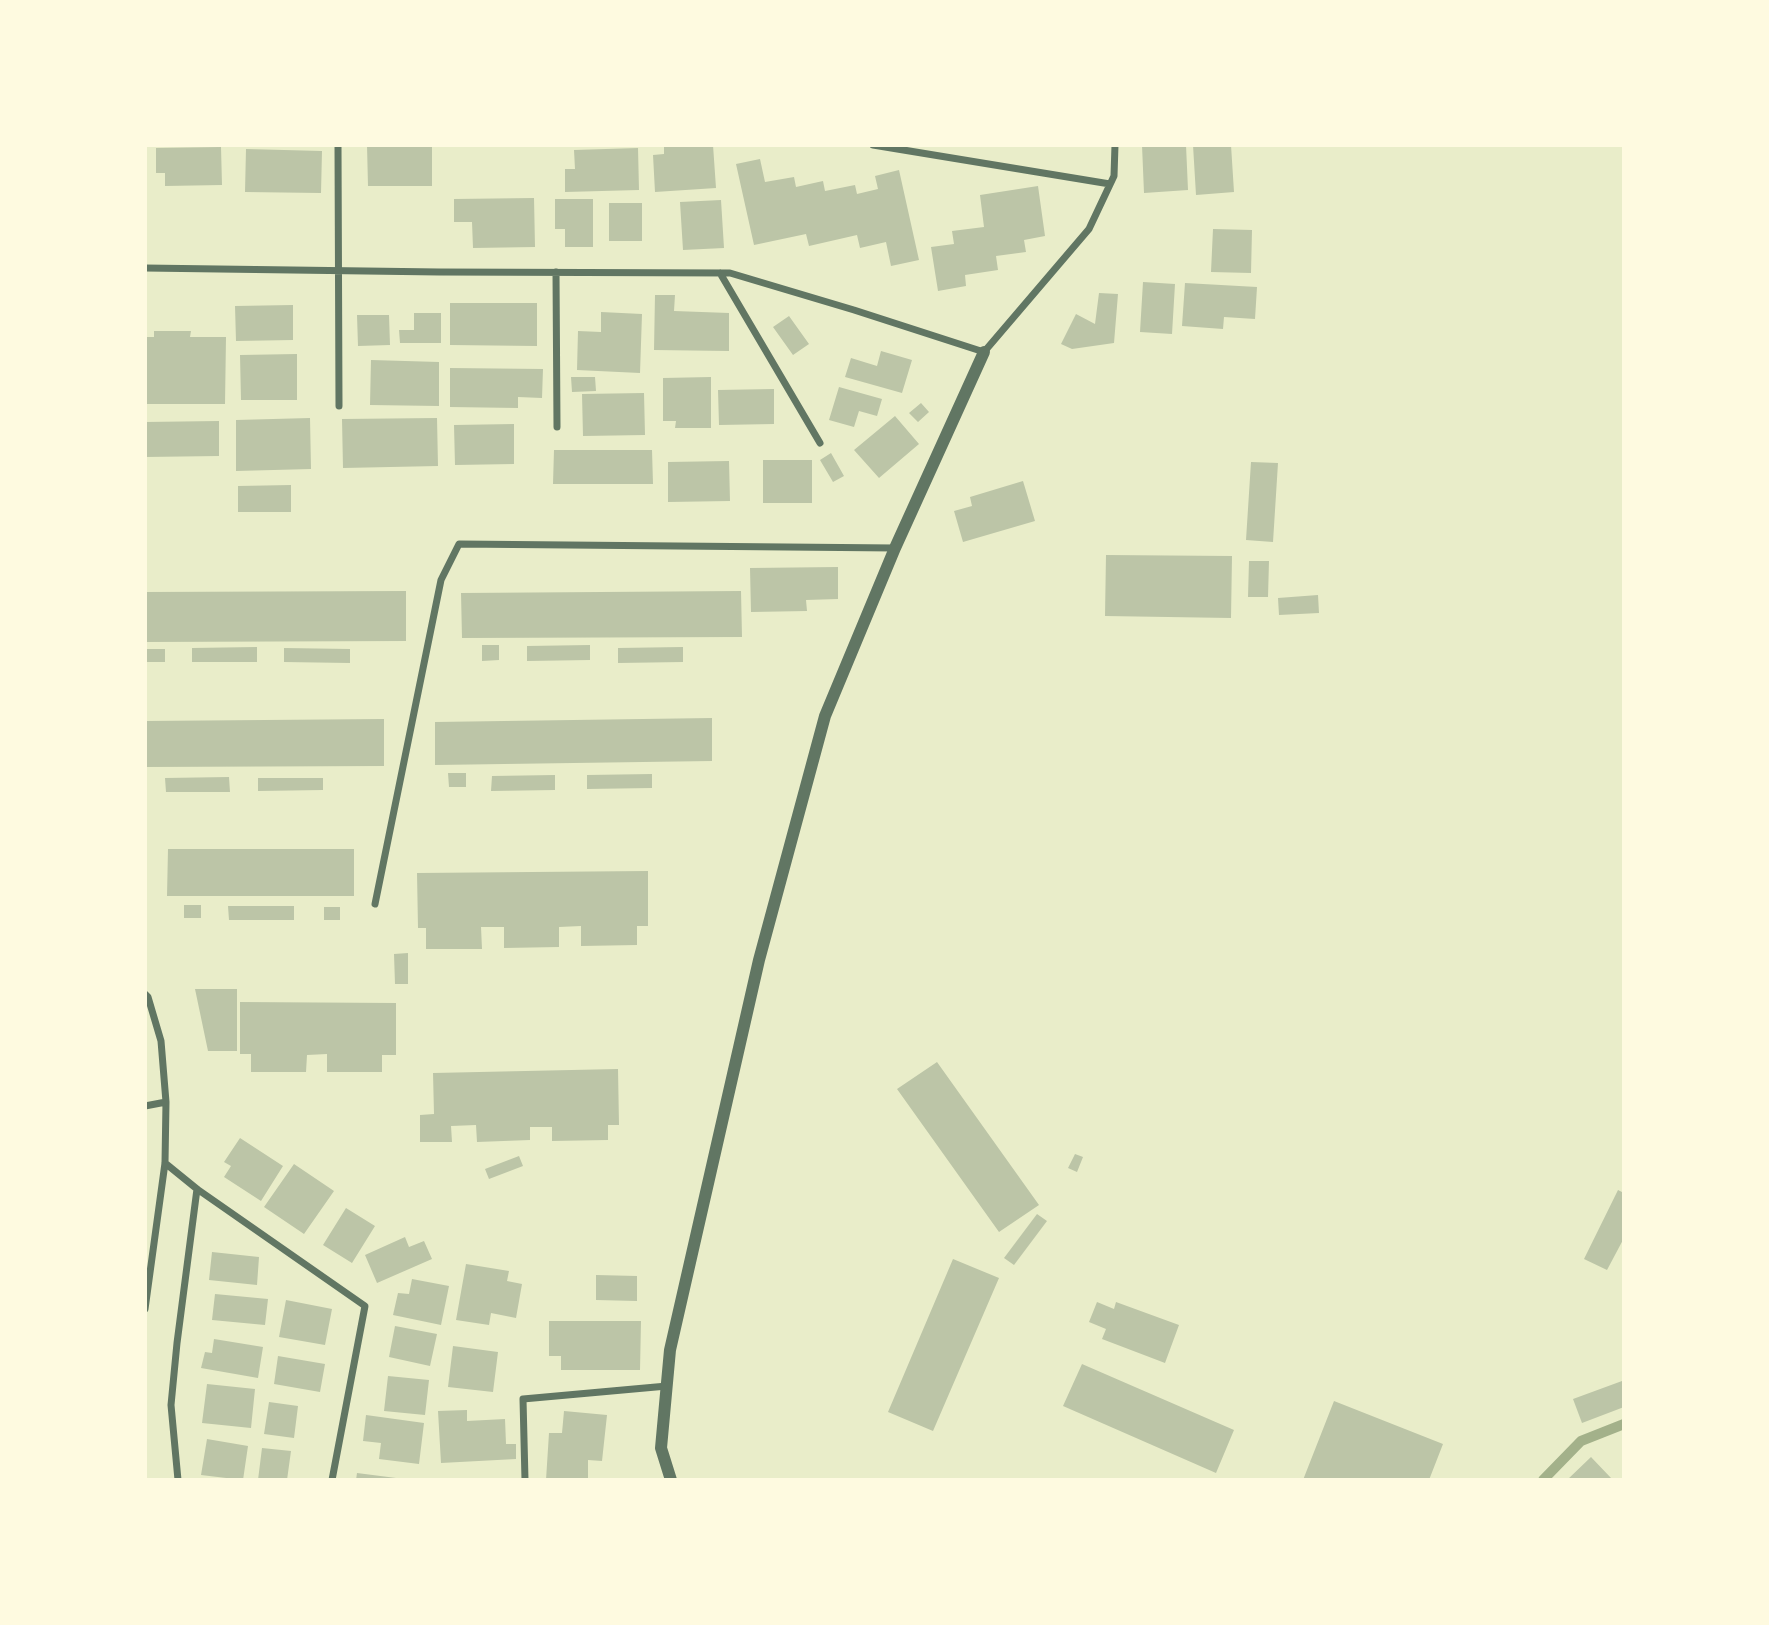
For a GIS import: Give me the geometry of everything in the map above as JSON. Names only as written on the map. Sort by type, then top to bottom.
[{"type":"street","points":[[338,145],[339,405]]},
{"type":"street","points":[[873,145],[1110,184]]},
{"type":"street","points":[[671,1480],[661,1448],[670,1350],[759,960],[825,716],[895,548],[984,352],[1090,229],[1114,176],[1115,145]]},
{"type":"street","points":[[145,268],[730,273],[984,352]]},
{"type":"street","points":[[556,272],[557,427]]},
{"type":"street","points":[[720,273],[820,443]]},
{"type":"street","points":[[375,904],[441,580],[459,544],[895,548]]},
{"type":"street","points":[[145,994],[161,1041],[166,1102],[165,1163],[145,1309]]},
{"type":"street","points":[[145,1106],[166,1102]]},
{"type":"street","points":[[165,1163],[197,1189],[365,1306],[332,1480]]},
{"type":"street","points":[[178,1480],[171,1405],[197,1189]]},
{"type":"street","points":[[526,1480],[523,1399],[667,1386]]},
{"type":"building","points":[[367,145],[432,145],[432,186],[368,186]]},
{"type":"building","points":[[713,145],[716,188],[655,192],[653,155],[664,154],[664,146]]},
{"type":"building","points":[[1142,145],[1186,145],[1188,190],[1144,193]]},
{"type":"building","points":[[1193,145],[1231,145],[1234,192],[1196,195]]},
{"type":"building","points":[[221,147],[222,185],[165,186],[165,173],[156,173],[156,148]]},
{"type":"building","points":[[638,148],[639,190],[565,192],[565,169],[575,169],[574,150]]},
{"type":"building","points":[[246,149],[322,151],[321,193],[245,192]]},
{"type":"building","points":[[760,159],[765,182],[794,177],[796,187],[823,181],[825,191],[855,185],[857,194],[878,189],[875,176],[899,170],[919,260],[891,266],[886,242],[860,248],[857,235],[809,246],[806,234],[754,245],[736,164]]},
{"type":"building","points":[[1038,186],[1045,236],[1024,240],[1026,252],[996,256],[998,270],[965,275],[966,286],[938,291],[931,247],[954,244],[952,231],[984,227],[980,195]]},
{"type":"building","points":[[534,198],[535,247],[473,248],[472,222],[454,222],[454,199]]},
{"type":"building","points":[[555,199],[593,199],[593,247],[565,247],[565,229],[555,229]]},
{"type":"building","points":[[721,200],[724,248],[683,250],[680,202]]},
{"type":"building","points":[[609,203],[642,203],[642,241],[609,241]]},
{"type":"building","points":[[1213,229],[1252,230],[1251,273],[1211,272]]},
{"type":"building","points":[[1143,282],[1175,284],[1172,334],[1140,332]]},
{"type":"building","points":[[1185,283],[1257,287],[1255,319],[1224,317],[1223,329],[1182,326]]},
{"type":"building","points":[[1099,293],[1118,294],[1114,343],[1072,349],[1061,344],[1076,314],[1095,324]]},
{"type":"building","points":[[655,295],[675,295],[674,311],[729,313],[729,351],[654,350]]},
{"type":"building","points":[[450,303],[537,303],[537,346],[450,345]]},
{"type":"building","points":[[293,305],[293,340],[236,341],[235,306]]},
{"type":"building","points":[[601,312],[642,314],[640,373],[577,370],[578,331],[601,332]]},
{"type":"building","points":[[414,313],[441,313],[441,343],[400,343],[399,330],[414,330]]},
{"type":"building","points":[[357,315],[389,315],[390,345],[358,346]]},
{"type":"building","points":[[789,316],[809,344],[793,355],[773,327]]},
{"type":"building","points":[[154,331],[191,331],[190,337],[226,337],[225,404],[145,404],[145,337],[154,337]]},
{"type":"building","points":[[881,351],[912,360],[902,393],[845,377],[851,358],[877,366]]},
{"type":"building","points":[[297,354],[297,400],[241,400],[240,355]]},
{"type":"building","points":[[371,360],[439,362],[439,406],[370,405]]},
{"type":"building","points":[[450,368],[543,369],[542,398],[518,397],[518,408],[450,407]]},
{"type":"building","points":[[571,377],[595,377],[596,391],[572,392]]},
{"type":"building","points":[[711,377],[711,428],[675,428],[676,421],[663,421],[663,378]]},
{"type":"building","points":[[839,387],[882,399],[877,416],[859,411],[854,427],[829,420]]},
{"type":"building","points":[[774,389],[774,424],[719,425],[718,390]]},
{"type":"building","points":[[644,393],[645,435],[583,436],[582,394]]},
{"type":"building","points":[[921,403],[929,412],[918,422],[909,413]]},
{"type":"building","points":[[895,416],[919,444],[879,478],[854,450]]},
{"type":"building","points":[[310,418],[311,469],[236,471],[236,420]]},
{"type":"building","points":[[437,418],[438,466],[343,468],[342,419]]},
{"type":"building","points":[[219,421],[219,456],[145,457],[145,422]]},
{"type":"building","points":[[514,424],[514,464],[455,465],[454,425]]},
{"type":"building","points":[[554,450],[652,450],[653,484],[553,484]]},
{"type":"building","points":[[831,453],[844,476],[833,482],[820,460]]},
{"type":"building","points":[[763,460],[812,460],[812,503],[763,503]]},
{"type":"building","points":[[729,461],[730,501],[668,502],[668,462]]},
{"type":"building","points":[[1251,462],[1278,463],[1273,542],[1246,540]]},
{"type":"building","points":[[1023,481],[1035,521],[963,542],[954,511],[972,506],[970,497]]},
{"type":"building","points":[[291,485],[291,512],[238,512],[238,486]]},
{"type":"building","points":[[1106,555],[1232,556],[1231,618],[1105,616]]},
{"type":"building","points":[[1249,561],[1269,561],[1268,597],[1248,597]]},
{"type":"building","points":[[838,567],[838,599],[806,600],[807,611],[751,612],[750,568]]},
{"type":"building","points":[[406,591],[406,641],[145,642],[145,592]]},
{"type":"building","points":[[741,591],[742,637],[462,638],[461,593]]},
{"type":"building","points":[[1318,595],[1319,613],[1279,615],[1278,598]]},
{"type":"building","points":[[482,645],[499,645],[499,660],[482,661]]},
{"type":"building","points":[[590,645],[590,660],[527,661],[527,646]]},
{"type":"building","points":[[257,647],[257,662],[192,662],[192,648]]},
{"type":"building","points":[[683,647],[683,662],[618,663],[618,648]]},
{"type":"building","points":[[284,648],[350,649],[350,663],[284,662]]},
{"type":"building","points":[[145,649],[165,649],[165,662],[145,662]]},
{"type":"building","points":[[712,718],[712,761],[435,765],[435,722]]},
{"type":"building","points":[[384,719],[384,766],[145,767],[145,721]]},
{"type":"building","points":[[448,773],[466,773],[466,787],[449,787]]},
{"type":"building","points":[[652,774],[652,788],[587,789],[587,775]]},
{"type":"building","points":[[555,775],[555,790],[491,791],[492,776]]},
{"type":"building","points":[[229,777],[230,792],[166,792],[165,778]]},
{"type":"building","points":[[258,778],[323,778],[323,790],[258,791]]},
{"type":"building","points":[[168,849],[354,849],[354,896],[167,896]]},
{"type":"building","points":[[648,871],[648,926],[637,926],[637,945],[581,946],[581,926],[559,927],[559,947],[504,948],[504,927],[481,927],[482,949],[426,949],[426,928],[418,928],[417,873]]},
{"type":"building","points":[[184,905],[201,905],[201,918],[184,918]]},
{"type":"building","points":[[228,906],[294,906],[294,920],[229,920]]},
{"type":"building","points":[[324,907],[340,907],[340,920],[324,920]]},
{"type":"building","points":[[408,953],[408,984],[395,984],[394,954]]},
{"type":"building","points":[[195,989],[237,989],[237,1051],[208,1051]]},
{"type":"building","points":[[240,1002],[396,1003],[396,1055],[382,1055],[382,1072],[327,1072],[327,1054],[307,1055],[306,1072],[251,1072],[251,1054],[240,1054]]},
{"type":"building","points":[[937,1062],[1039,1205],[999,1232],[897,1089]]},
{"type":"building","points":[[618,1069],[619,1125],[608,1125],[608,1140],[552,1141],[552,1127],[530,1127],[530,1140],[477,1142],[476,1125],[451,1126],[452,1142],[420,1142],[420,1115],[434,1114],[433,1073]]},
{"type":"building","points":[[240,1138],[283,1166],[261,1201],[224,1177],[231,1166],[224,1162]]},
{"type":"building","points":[[1075,1154],[1083,1157],[1077,1172],[1068,1168]]},
{"type":"building","points":[[519,1156],[523,1166],[489,1179],[485,1169]]},
{"type":"building","points":[[294,1164],[334,1191],[304,1234],[264,1207]]},
{"type":"building","points":[[1618,1190],[1624,1193],[1624,1238],[1607,1270],[1584,1259]]},
{"type":"building","points":[[346,1208],[375,1226],[352,1263],[323,1245]]},
{"type":"building","points":[[1037,1214],[1047,1221],[1014,1265],[1004,1258]]},
{"type":"building","points":[[405,1237],[409,1247],[424,1241],[432,1259],[377,1283],[365,1255]]},
{"type":"building","points":[[212,1252],[259,1257],[257,1285],[209,1280]]},
{"type":"building","points":[[953,1259],[999,1278],[933,1431],[888,1412]]},
{"type":"building","points":[[466,1264],[509,1271],[507,1281],[522,1284],[516,1318],[491,1313],[489,1325],[456,1320]]},
{"type":"building","points":[[596,1275],[637,1276],[637,1301],[596,1300]]},
{"type":"building","points":[[412,1279],[449,1286],[441,1325],[393,1315],[398,1293],[409,1294]]},
{"type":"building","points":[[215,1294],[268,1299],[265,1325],[212,1320]]},
{"type":"building","points":[[286,1300],[332,1309],[325,1345],[279,1337]]},
{"type":"building","points":[[1097,1302],[1114,1309],[1116,1302],[1179,1325],[1165,1363],[1102,1339],[1106,1329],[1089,1322]]},
{"type":"building","points":[[549,1321],[641,1321],[640,1370],[561,1370],[561,1356],[549,1356]]},
{"type":"building","points":[[395,1326],[437,1334],[430,1366],[389,1357]]},
{"type":"building","points":[[214,1339],[263,1347],[258,1378],[201,1368],[205,1352],[212,1353]]},
{"type":"building","points":[[453,1346],[498,1352],[493,1392],[448,1387]]},
{"type":"building","points":[[278,1356],[325,1364],[320,1392],[274,1384]]},
{"type":"building","points":[[1082,1364],[1234,1430],[1216,1473],[1063,1406]]},
{"type":"building","points":[[388,1376],[429,1380],[425,1415],[384,1411]]},
{"type":"building","points":[[1622,1381],[1624,1407],[1582,1423],[1573,1399]]},
{"type":"building","points":[[207,1384],[255,1389],[251,1428],[202,1423]]},
{"type":"building","points":[[1334,1401],[1443,1444],[1429,1480],[1303,1480]]},
{"type":"building","points":[[269,1402],[298,1406],[294,1438],[264,1434]]},
{"type":"building","points":[[467,1410],[467,1421],[505,1419],[506,1444],[516,1444],[516,1459],[441,1463],[438,1411]]},
{"type":"building","points":[[564,1411],[607,1415],[602,1461],[588,1460],[588,1480],[546,1480],[549,1433],[562,1433]]},
{"type":"building","points":[[366,1415],[424,1423],[419,1464],[379,1459],[381,1443],[363,1441]]},
{"type":"building","points":[[207,1439],[248,1446],[243,1480],[201,1475]]},
{"type":"building","points":[[262,1448],[291,1451],[287,1480],[258,1480]]},
{"type":"building","points":[[1591,1457],[1611,1478],[1609,1480],[1567,1480]]},
{"type":"building","points":[[357,1473],[396,1478],[396,1480],[356,1480]]},
{"type":"waterway","points":[[1543,1480],[1581,1441],[1624,1424]]}]
